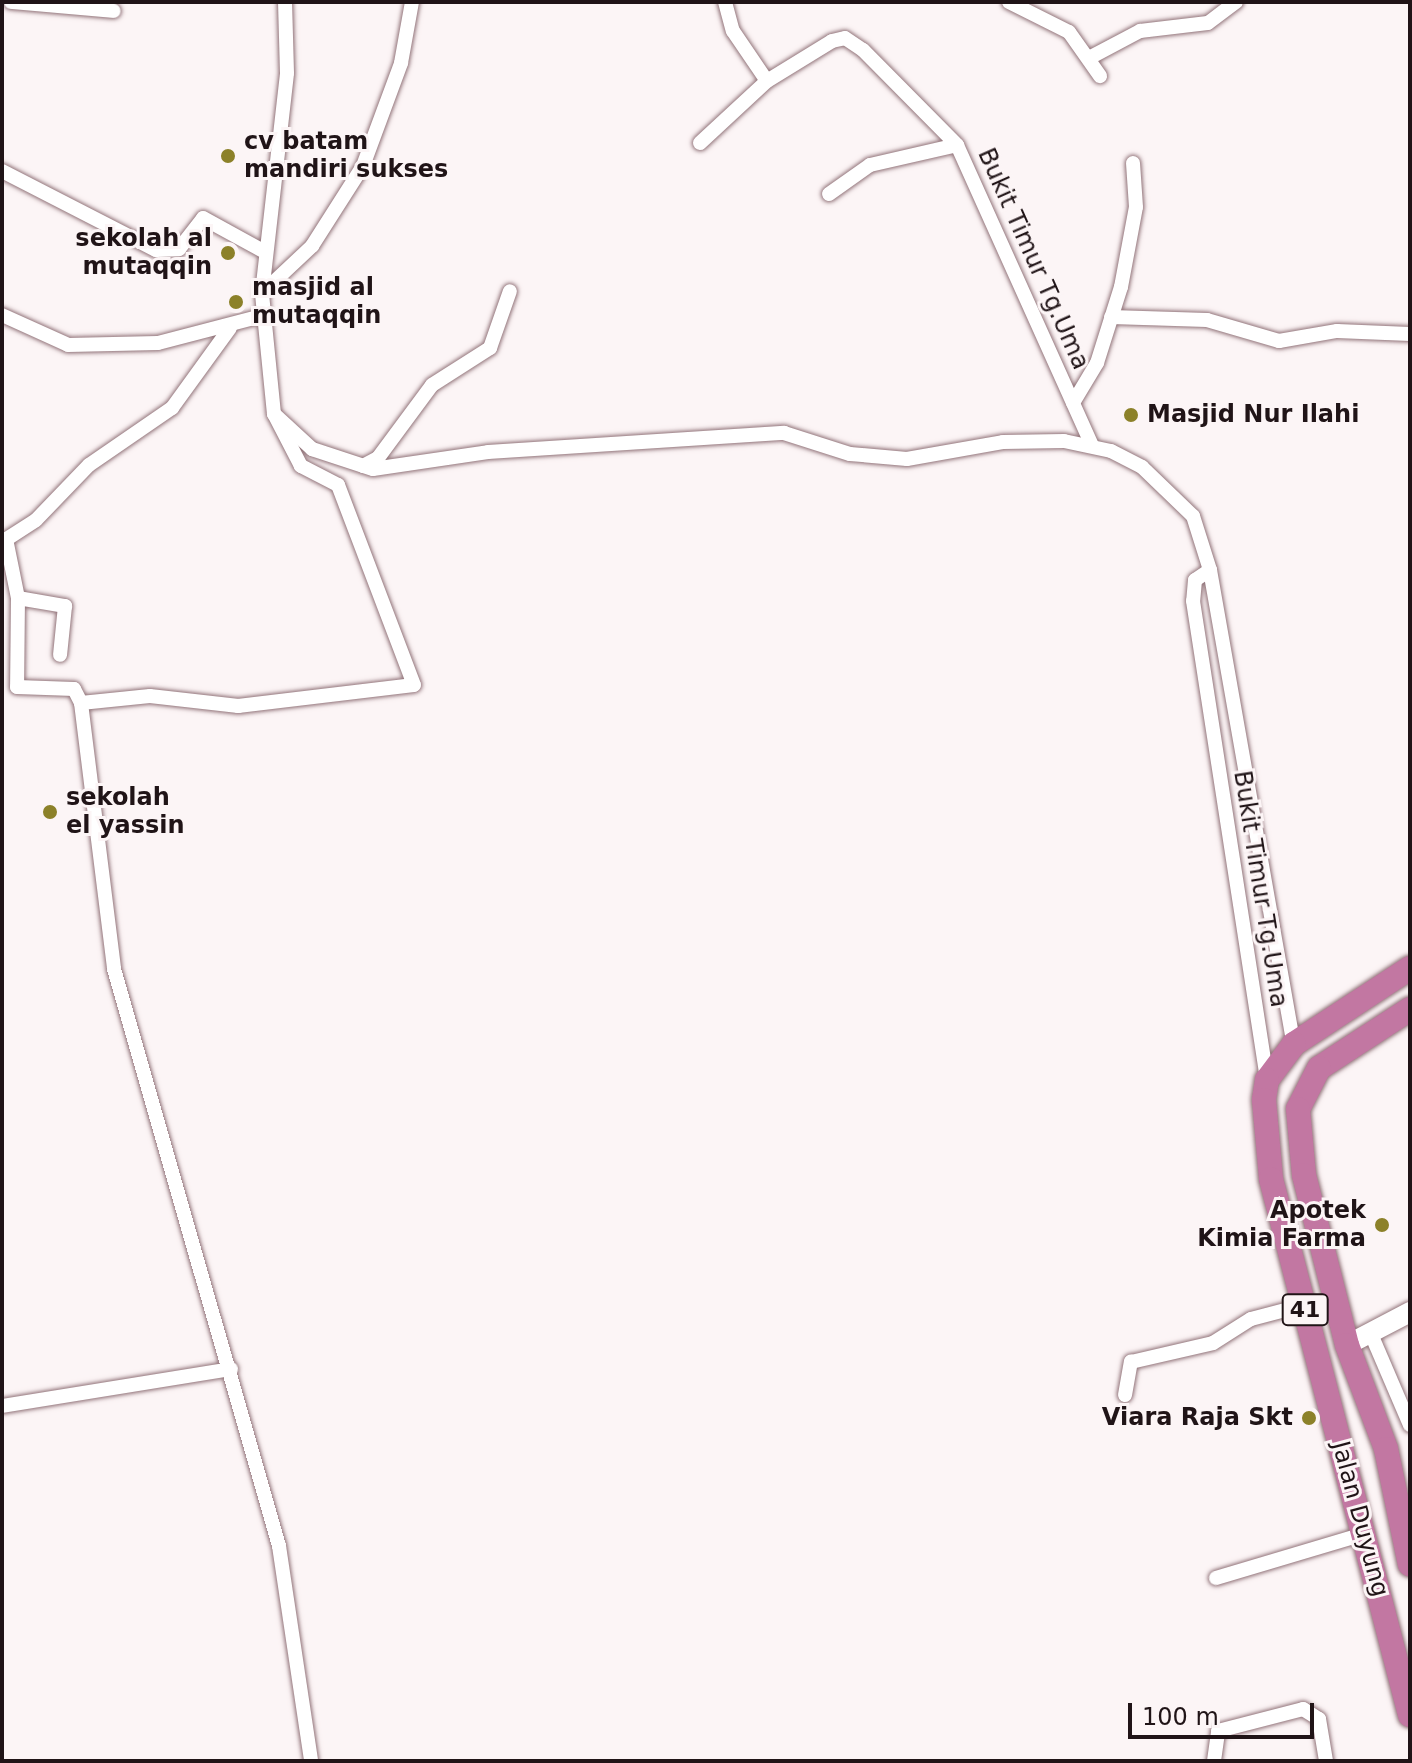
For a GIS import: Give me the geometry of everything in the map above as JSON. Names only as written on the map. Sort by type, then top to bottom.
[{"type":"highway","points":[[1267,1080],[1294,1044],[1410,968]]},
{"type":"highway","name":"Jalan Duyung","points":[[1410,1009],[1319,1068],[1299,1099],[1304,1175],[1347,1345],[1374,1419],[1391,1479],[1410,1565]]},
{"type":"highway","name":"Jalan Duyung","points":[[1267,1080],[1271,1179],[1410,1715]]},
{"type":"highway","points":[[1337,1432],[1361,1445],[1375,1431],[1374,1419]]},
{"type":"highway","points":[[1353,1491],[1353,1479],[1366,1465],[1384,1468],[1391,1479]]},
{"type":"street","points":[[11,2],[114,11]]},
{"type":"street","points":[[81,703],[150,696],[238,706],[414,685],[338,485],[301,466],[274,414],[262,293],[286,85],[285,2]]},
{"type":"street","points":[[262,293],[312,246],[363,166],[401,63],[412,2]]},
{"type":"street","points":[[725,2],[733,31],[767,81]]},
{"type":"street","points":[[1009,2],[1062,27],[1100,76]]},
{"type":"street","points":[[1089,58],[1140,31],[1208,23],[1236,2]]},
{"type":"street","name":"Bukit Timur Tg.Uma","points":[[700,143],[767,81],[845,38],[957,145],[1092,446],[1142,467],[1193,516],[1210,570],[1294,1044]]},
{"type":"street","points":[[829,194],[870,165],[957,145]]},
{"type":"street","points":[[1073,403],[1097,363],[1131,248],[1133,163]]},
{"type":"street","points":[[2,171],[156,250],[179,249],[203,218],[265,252]]},
{"type":"street","points":[[358,467],[378,458],[432,385],[490,348],[510,291]]},
{"type":"street","points":[[2,315],[68,345],[158,343],[230,328],[262,316]]},
{"type":"street","points":[[1111,317],[1207,320],[1279,341],[1337,331],[1410,334]]},
{"type":"street","points":[[230,328],[172,408],[89,465],[36,520],[4,541],[18,598],[17,687],[74,689],[81,703],[114,969],[231,1369],[279,1546],[311,1761]]},
{"type":"street","points":[[274,414],[312,449],[358,467],[773,433],[850,454],[907,459],[1041,440],[1092,446]]},
{"type":"street","name":"Bukit Timur Tg.Uma","points":[[1210,570],[1195,580],[1193,601],[1267,1080]]},
{"type":"street","points":[[18,598],[65,606],[60,655]]},
{"type":"street","points":[[1125,1395],[1131,1362],[1213,1343],[1251,1319],[1304,1305]]},
{"type":"street","points":[[1347,1345],[1410,1312]]},
{"type":"street","points":[[1371,1334],[1410,1425]]},
{"type":"street","points":[[2,1406],[231,1369]]},
{"type":"street","points":[[1216,1578],[1364,1534]]},
{"type":"street","points":[[1214,1761],[1218,1731],[1303,1709],[1319,1719],[1326,1761]]},
{"type":"place","name":"cv batam mandiri sukses","points":[[228,156]]},
{"type":"place","name":"sekolah al mutaqqin","points":[[228,253]]},
{"type":"place","name":"masjid al mutaqqin","points":[[236,302]]},
{"type":"place","name":"Masjid Nur Ilahi","points":[[1131,415]]},
{"type":"place","name":"sekolah el yassin","points":[[50,812]]},
{"type":"place","name":"Apotek Kimia Farma","points":[[1382,1225]]},
{"type":"place","name":"Viara Raja Skt","points":[[1309,1418]]}]
